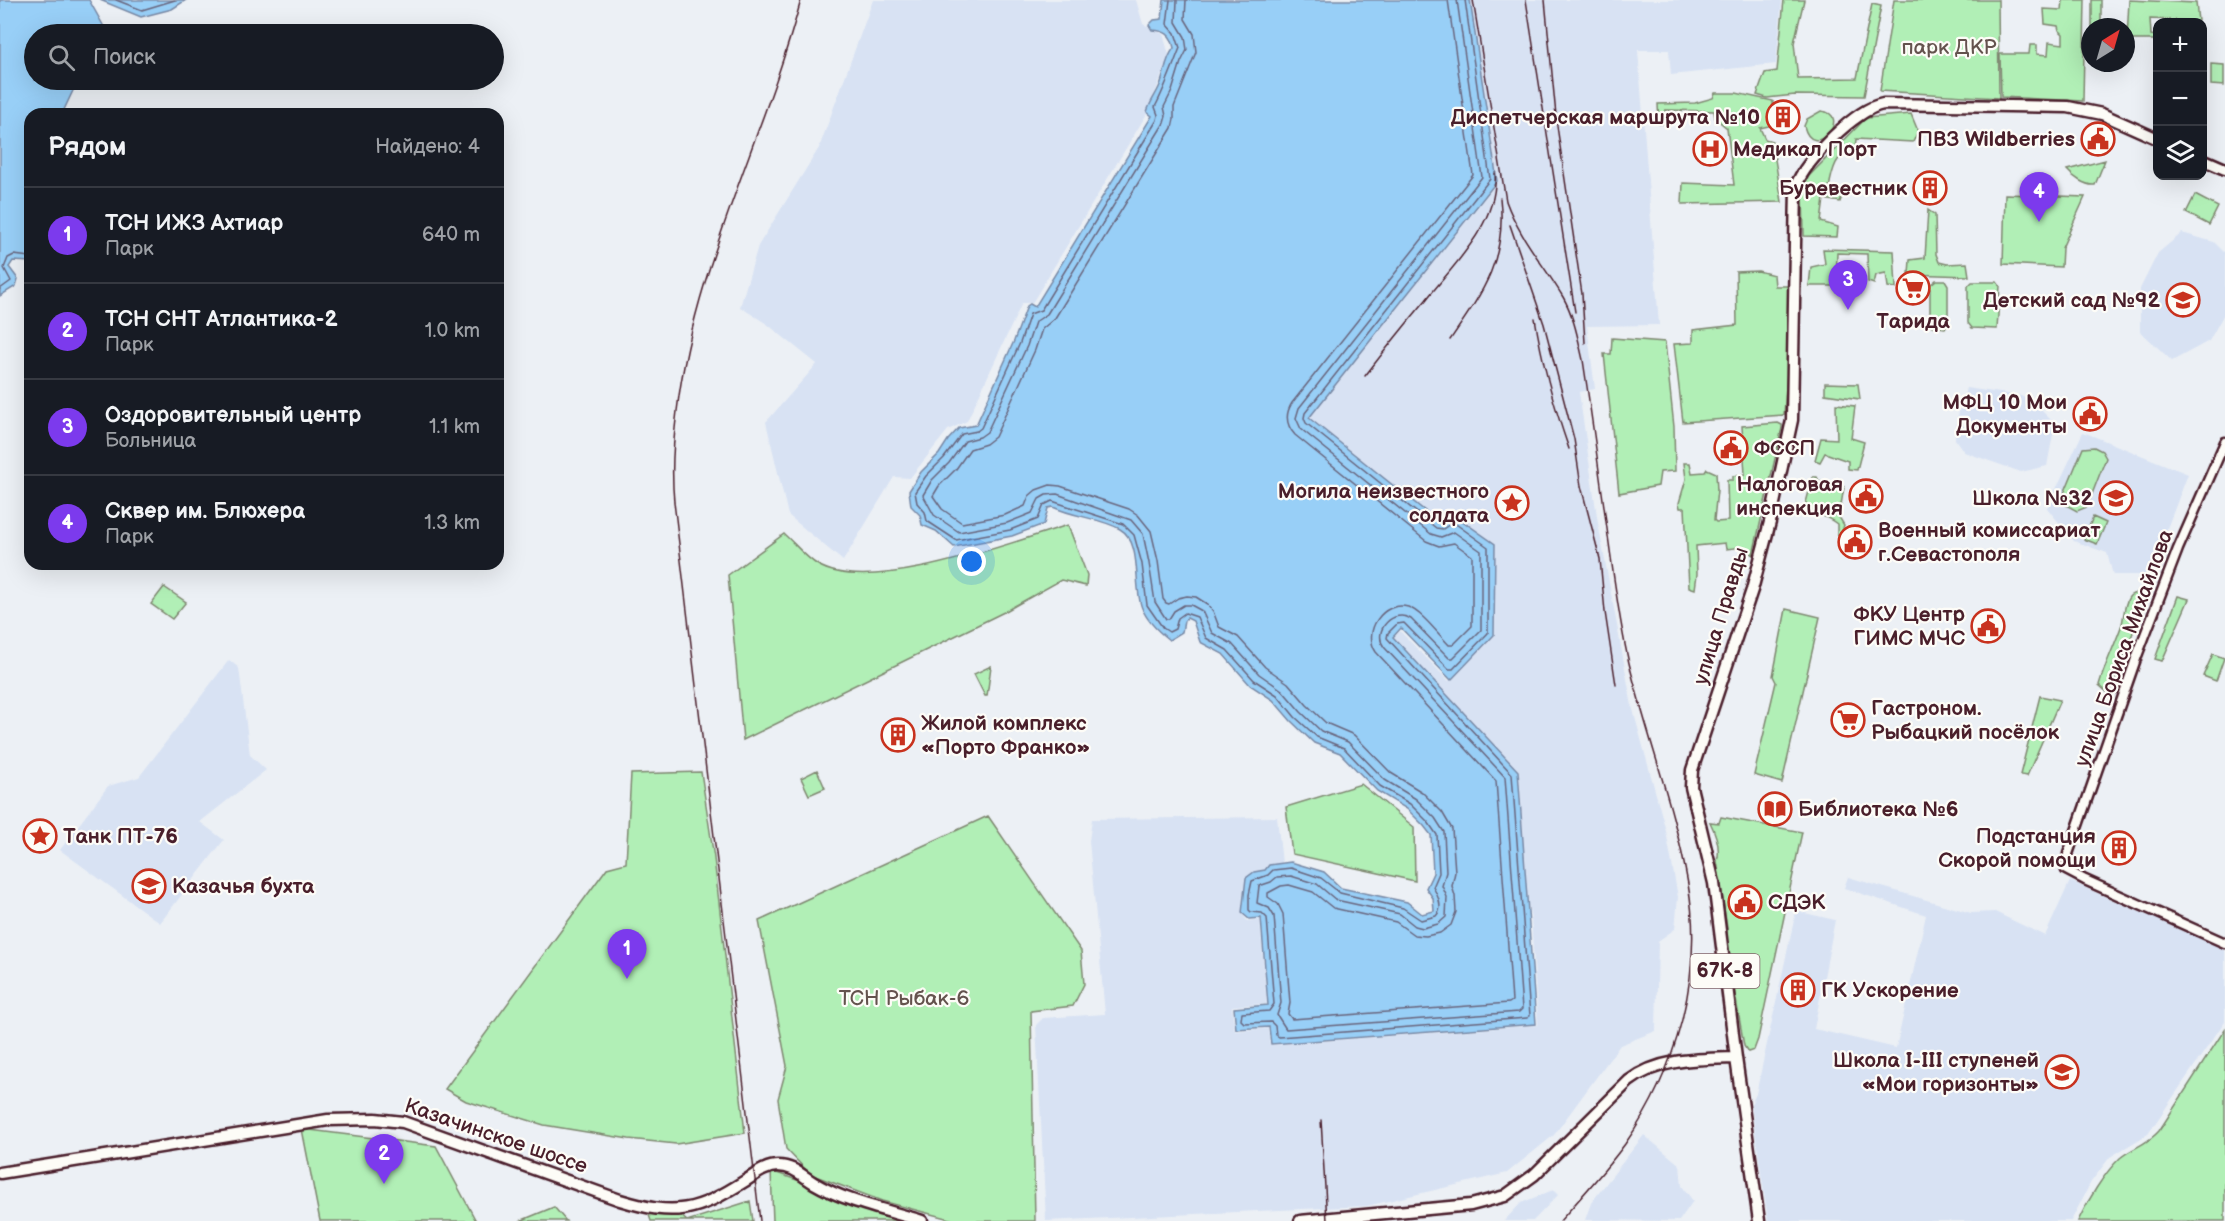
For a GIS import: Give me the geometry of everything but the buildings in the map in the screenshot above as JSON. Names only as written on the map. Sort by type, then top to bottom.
[{"type":"main road","name":"улица Правды","points":[[1736,1058],[1714,883],[1691,788],[1692,770],[1752,590],[1770,522],[1792,420],[1796,186],[1800,177],[1811,161],[1873,105],[1917,104],[2088,109],[2153,137]]},
{"type":"main road","points":[[2207,161],[2225,169]]},
{"type":"main road","points":[[1300,1221],[1471,1205],[1504,1196],[1534,1175],[1629,1081],[1643,1071],[1668,1064],[1736,1058]]},
{"type":"main road","name":"67К-8","points":[[1736,1058],[1759,1221]]},
{"type":"main road","name":"Казачинское шоссе","points":[[0,1173],[328,1120],[382,1119],[404,1122],[427,1129],[620,1200],[652,1208],[677,1210],[705,1204],[764,1170],[774,1166],[790,1166],[823,1188],[922,1221]]},
{"type":"street","name":"улица Бориса Михайлова","points":[[2225,442],[2178,549],[2137,656],[2068,854],[2066,870],[2225,942]]},
{"type":"shaded area","points":[[873,0],[1136,0],[1143,24],[1163,34],[1169,55],[1148,112],[1032,303],[1022,303],[967,421],[948,430],[910,478],[894,477],[843,561],[788,515],[766,422],[817,364],[767,324],[740,307],[758,246],[819,148]]},
{"type":"shaded area","points":[[1470,0],[1782,0],[1776,64],[1671,75],[1669,50],[1638,50],[1659,325],[1587,326],[1595,389],[1579,392],[1598,523],[1632,706],[1666,831],[1678,897],[1675,929],[1658,941],[1656,1031],[1620,1045],[1554,1135],[1507,1173],[1367,1206],[1046,1221],[1036,1025],[1043,1018],[1105,1014],[1089,841],[1092,819],[1277,817],[1282,863],[1269,865],[1265,870],[1254,872],[1243,895],[1242,913],[1247,921],[1260,919],[1267,1004],[1232,1006],[1235,1031],[1268,1028],[1270,1045],[1538,1025],[1531,919],[1496,747],[1392,639],[1400,631],[1449,681],[1488,642],[1492,544],[1447,511],[1438,523],[1307,418],[1496,184]]},
{"type":"shaded area","name":"Детский сад №92","points":[[2182,233],[2214,242],[2225,253],[2225,312],[2209,341],[2172,361],[2140,331],[2140,289],[2158,253]]},
{"type":"shaded area","points":[[1966,388],[2028,397],[2055,424],[2047,466],[2021,472],[1964,452],[1955,439],[1956,423]]},
{"type":"shaded area","name":"Школа №32","points":[[2083,432],[2188,474],[2149,575],[2113,575],[2107,553],[2074,541],[2047,508]]},
{"type":"shaded area","points":[[229,660],[239,668],[250,755],[266,770],[200,822],[224,840],[160,923],[60,850],[108,786],[139,777]]},
{"type":"shaded area","points":[[1848,877],[1971,913],[1995,912],[2045,936],[2070,881],[2225,950],[2225,1021],[2148,1134],[2110,1157],[2091,1182],[2071,1221],[1768,1221],[1751,1104],[1756,1094],[1796,911],[1835,920],[1814,1029],[1896,1048],[1926,915],[1844,888]]},
{"type":"shaded area","points":[[1644,1135],[1680,1165],[1682,1186],[1693,1201],[1679,1221],[1585,1220],[1591,1203]]},
{"type":"shaded area","points":[[1553,1190],[1558,1195],[1533,1221],[1504,1221],[1521,1203]]},
{"type":"green space","points":[[1784,0],[1804,0],[1794,43],[1798,79],[1857,78],[1872,4],[1881,6],[1864,96],[1795,95],[1767,98],[1757,95],[1765,73],[1777,71]]},
{"type":"green space","name":"парк ДКР","points":[[1894,0],[1998,0],[1999,98],[1880,91]]},
{"type":"green space","points":[[2063,0],[2085,0],[2085,18],[2081,18],[2083,101],[2001,97],[2000,54],[2029,54],[2030,45],[2037,45],[2037,54],[2048,55],[2049,42],[2063,44],[2063,34],[2058,26],[2045,24],[2044,9],[2062,10]]},
{"type":"green space","points":[[2092,0],[2101,0],[2101,18],[2092,18]]},
{"type":"green space","points":[[2129,0],[2196,3],[2198,18],[2150,19],[2153,40],[2135,40],[2135,18],[2128,18]]},
{"type":"green space","points":[[2211,64],[2224,65],[2224,86],[2211,85]]},
{"type":"green space","points":[[1715,93],[1736,93],[1773,101],[1773,125],[1760,128],[1765,139],[1772,141],[1782,202],[1682,204],[1683,183],[1734,185],[1727,128],[1715,118],[1714,111],[1665,110],[1665,123],[1659,124],[1658,104],[1695,103],[1713,98]]},
{"type":"green space","points":[[1821,111],[1830,114],[1834,120],[1828,134],[1815,140],[1809,136],[1804,126],[1807,119]]},
{"type":"green space","points":[[1911,114],[1918,131],[1913,142],[1856,139],[1855,148],[1839,158],[1829,188],[1844,190],[1840,202],[1824,199],[1821,222],[1838,227],[1837,237],[1804,236],[1803,188],[1809,176],[1866,118]]},
{"type":"green space","points":[[2105,160],[2095,185],[2087,184],[2067,170]]},
{"type":"green space","points":[[2005,194],[2085,197],[2062,248],[2061,267],[2003,264]]},
{"type":"green space","points":[[2195,195],[2218,207],[2209,225],[2186,213]]},
{"type":"green space","points":[[1928,210],[1935,215],[1936,254],[1939,262],[1967,263],[1969,276],[1909,274],[1910,260],[1925,258]]},
{"type":"green space","points":[[1823,249],[1894,251],[1896,288],[1888,287],[1886,273],[1876,275],[1874,284],[1868,282],[1867,254],[1837,253],[1836,286],[1809,286],[1811,267],[1825,264]]},
{"type":"green space","points":[[1758,271],[1774,275],[1775,286],[1788,286],[1788,356],[1784,415],[1683,422],[1674,344],[1693,343],[1693,330],[1737,325],[1736,272]]},
{"type":"green space","points":[[1936,280],[1945,280],[1948,285],[1948,323],[1945,328],[1930,324],[1930,285]]},
{"type":"green space","points":[[1972,282],[1997,282],[2000,286],[1997,329],[1972,328],[1968,323],[1968,286]]},
{"type":"green space","points":[[1612,338],[1665,342],[1674,427],[1675,471],[1660,472],[1658,486],[1619,493],[1604,354],[1611,354]]},
{"type":"green space","points":[[1825,383],[1858,384],[1860,399],[1825,394]]},
{"type":"green space","points":[[1836,404],[1855,406],[1851,438],[1864,442],[1857,470],[1848,469],[1848,461],[1825,453],[1820,462],[1815,460],[1821,438],[1837,439]]},
{"type":"green space","points":[[1778,423],[1782,425],[1782,428],[1753,555],[1744,547],[1726,549],[1725,543],[1696,546],[1695,589],[1689,587],[1685,508],[1680,508],[1679,503],[1686,479],[1684,463],[1690,463],[1692,473],[1705,472],[1707,469],[1716,473],[1714,520],[1716,522],[1728,521],[1727,480],[1733,480],[1733,476],[1745,474],[1742,426]]},
{"type":"green space","points":[[2094,447],[2102,451],[2106,458],[2087,507],[2077,511],[2066,505],[2063,496],[2083,448]]},
{"type":"green space","points":[[1813,477],[1817,477],[1819,481],[1844,487],[1839,517],[1844,525],[1841,536],[1837,534],[1837,524],[1805,506]]},
{"type":"green space","points":[[2093,517],[2106,523],[2097,544],[2084,539]]},
{"type":"green space","points":[[1068,525],[1087,575],[1086,586],[1061,580],[1004,612],[743,740],[728,575],[784,534],[818,565],[842,573],[872,574],[942,563]]},
{"type":"green space","points":[[164,587],[186,602],[172,619],[151,604]]},
{"type":"green space","points":[[2146,592],[2148,594],[2109,694],[2099,685],[2122,624],[2126,603],[2132,594]]},
{"type":"green space","points":[[2178,596],[2189,599],[2162,661],[2155,659]]},
{"type":"green space","points":[[1786,609],[1820,617],[1782,783],[1754,775],[1776,682],[1773,676]]},
{"type":"green space","points":[[2213,654],[2224,658],[2216,681],[2203,676]]},
{"type":"green space","points":[[991,666],[987,696],[985,696],[974,674]]},
{"type":"green space","points":[[2040,696],[2060,700],[2027,776],[2020,775]]},
{"type":"green space","points":[[817,770],[825,788],[809,795],[801,778]]},
{"type":"green space","points":[[701,772],[714,858],[745,1133],[676,1144],[629,1139],[544,1125],[466,1101],[445,1089],[607,868],[626,863],[631,774]]},
{"type":"green space","points":[[1361,784],[1414,827],[1415,881],[1292,854],[1286,807]]},
{"type":"green space","name":"ТСН Рыбак-6","points":[[988,816],[1081,951],[1084,984],[1073,1006],[1031,1011],[1035,1221],[957,1221],[882,1201],[810,1174],[786,1149],[778,1099],[787,1066],[759,921]]},
{"type":"green space","points":[[1721,817],[1802,832],[1758,1039],[1754,1050],[1748,1052],[1744,1046],[1727,947],[1727,928],[1717,861],[1718,846],[1710,822],[1719,823]]},
{"type":"green space","points":[[2225,1029],[2225,1221],[2078,1221],[2096,1188],[2114,1164],[2159,1131]]},
{"type":"green space","points":[[302,1129],[436,1146],[476,1221],[320,1221]]},
{"type":"green space","points":[[771,1171],[915,1221],[773,1221]]},
{"type":"green space","points":[[750,1201],[753,1221],[687,1221]]},
{"type":"green space","points":[[554,1207],[566,1221],[520,1221]]},
{"type":"green space","points":[[648,1212],[678,1213],[687,1221],[651,1221]]},
{"type":"water","points":[[0,0],[89,0],[102,24],[24,24],[24,90],[73,90],[65,108],[24,108],[24,262],[13,261],[9,267],[18,279],[16,286],[0,296]]},
{"type":"water","points":[[100,0],[186,0],[172,9],[141,17]]},
{"type":"water","points":[[1164,0],[1470,0],[1497,181],[1309,418],[1440,523],[1451,513],[1495,544],[1494,635],[1451,680],[1401,628],[1393,637],[1518,771],[1536,1024],[1271,1044],[1269,1027],[1236,1029],[1234,1008],[1268,1005],[1261,918],[1249,919],[1242,913],[1246,878],[1254,872],[1265,870],[1269,865],[1291,862],[1324,872],[1341,888],[1407,902],[1422,914],[1434,911],[1433,898],[1426,888],[1433,873],[1431,835],[1407,809],[1377,791],[1340,753],[1314,743],[1273,700],[1250,685],[1223,654],[1200,642],[1193,621],[1187,618],[1184,621],[1182,632],[1169,640],[1157,630],[1142,608],[1139,599],[1135,554],[1127,535],[1120,529],[1053,507],[1048,508],[1044,524],[1012,536],[954,547],[936,531],[922,525],[920,515],[911,506],[909,491],[921,472],[939,454],[959,428],[976,425],[1014,341],[1027,306],[1030,304],[1035,307],[1152,116],[1147,112],[1174,48],[1167,34],[1152,30],[1149,25],[1154,20],[1162,19]]},
{"type":"railway","points":[[760,1221],[674,502],[673,457],[677,411],[698,305],[786,51],[801,0]]},
{"type":"railway","points":[[1473,0],[1506,201],[1525,239],[1563,297],[1570,312],[1583,360],[1622,631],[1636,690],[1676,828],[1688,884],[1692,918],[1689,986],[1682,1020],[1659,1085],[1625,1144],[1560,1221]]},
{"type":"railway","points":[[1526,0],[1575,312]]},
{"type":"railway","points":[[1545,0],[1557,126],[1582,294],[1585,343]]},
{"type":"railway","points":[[1365,376],[1472,242],[1490,209],[1495,173]]},
{"type":"railway","points":[[1450,340],[1482,290],[1496,257],[1500,239],[1500,198]]},
{"type":"railway","points":[[1510,225],[1544,324],[1574,439],[1581,486],[1600,559],[1616,685]]},
{"type":"railway","points":[[1535,318],[1549,384],[1569,449]]},
{"type":"railway","points":[[1321,1120],[1327,1221]]},
{"type":"place","name":"Диспетчерская маршрута №10","points":[[1783,117]]},
{"type":"place","name":"ПВЗ Wildberries","points":[[2098,139]]},
{"type":"place","name":"Медикал Порт","points":[[1710,149]]},
{"type":"place","name":"Буревестник","points":[[1930,188]]},
{"type":"place","name":"Сквер им. Блюхера","points":[[2039,222]]},
{"type":"place","name":"Тарида","points":[[1913,288]]},
{"type":"place","name":"Детский сад №92","points":[[2183,300]]},
{"type":"place","name":"Оздоровительный центр","points":[[1848,310]]},
{"type":"place","name":"МФЦ 10 Мои Документы","points":[[2090,414]]},
{"type":"place","name":"ФССП","points":[[1731,448]]},
{"type":"place","name":"Налоговая инспекция","points":[[1866,496]]},
{"type":"place","name":"Школа №32","points":[[2116,498]]},
{"type":"place","name":"Могила неизвестного солдата","points":[[1512,503]]},
{"type":"place","name":"Военный комиссариат г.Севастополя","points":[[1855,542]]},
{"type":"place","name":"ФКУ Центр ГИМС МЧС","points":[[1988,626]]},
{"type":"place","name":"Гастроном. Рыбацкий посёлок","points":[[1848,720]]},
{"type":"place","name":"Жилой комплекс «Порто Франко»","points":[[898,735]]},
{"type":"place","name":"Библиотека №6","points":[[1775,809]]},
{"type":"place","name":"Танк ПТ-76","points":[[40,836]]},
{"type":"place","name":"Подстанция Скорой помощи","points":[[2119,848]]},
{"type":"place","name":"Казачья бухта","points":[[149,886]]},
{"type":"place","name":"СДЭК","points":[[1745,902]]},
{"type":"place","name":"ТСН ИЖЗ Ахтиар","points":[[627,979]]},
{"type":"place","name":"ГК Ускорение","points":[[1798,990]]},
{"type":"place","name":"Школа I-III ступеней «Мои горизонты»","points":[[2062,1072]]},
{"type":"place","name":"ТСН СНТ Атлантика-2","points":[[384,1184]]}]
